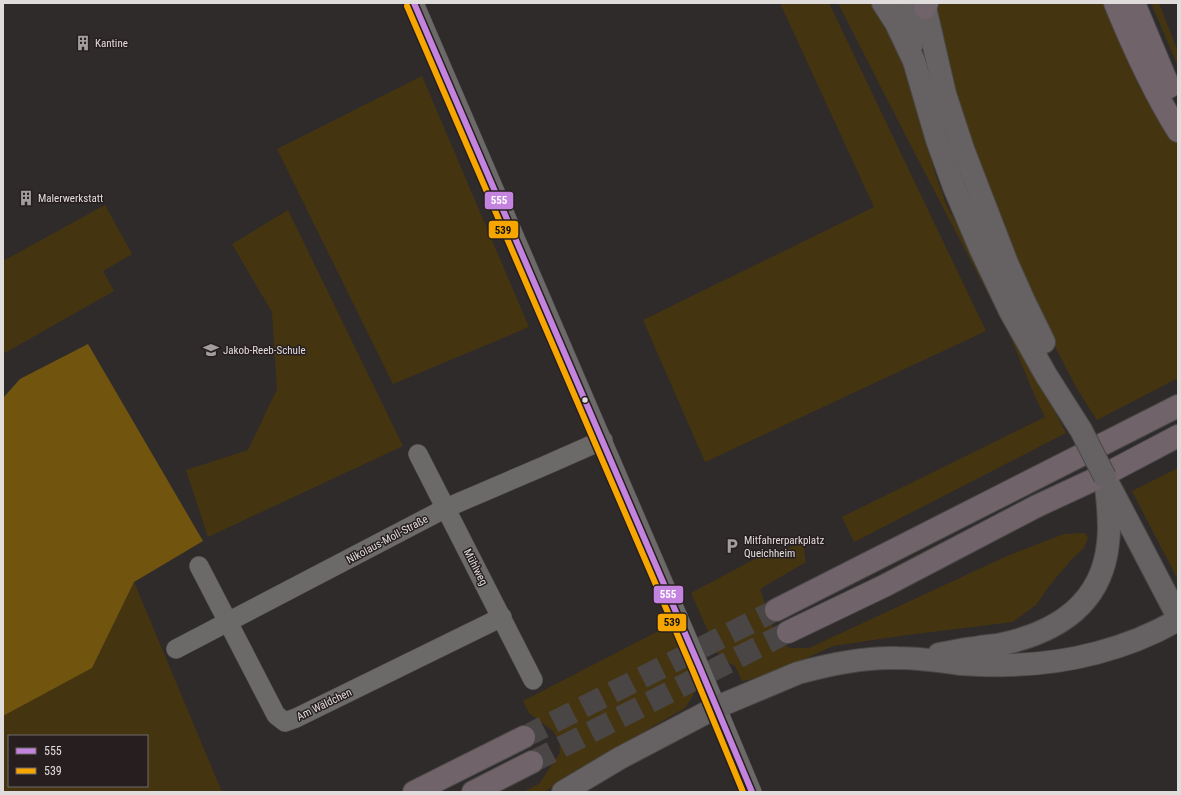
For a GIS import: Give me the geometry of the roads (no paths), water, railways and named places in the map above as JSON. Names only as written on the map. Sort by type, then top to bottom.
[{"type":"highway","points":[[1116,3],[1145,70],[1163,107],[1178,131]]},
{"type":"highway","points":[[1134,3],[1168,85],[1178,104]]},
{"type":"highway","points":[[776,610],[1175,406]]},
{"type":"highway","points":[[788,632],[884,586],[1037,506],[1106,474],[1178,436]]},
{"type":"highway","points":[[414,792],[524,737]]},
{"type":"highway","points":[[473,792],[532,762]]},
{"type":"main road","points":[[883,3],[896,23],[914,61],[937,140],[954,187],[980,248],[1010,311],[1046,375],[1081,430],[1105,476],[1115,511],[1174,608]]},
{"type":"main road","points":[[914,61],[921,4]]},
{"type":"main road","points":[[921,4],[945,94],[963,149],[1007,263],[1035,326],[1062,378],[1081,430]]},
{"type":"main road","points":[[563,792],[620,758],[717,708],[798,673],[837,664],[873,659],[912,658],[1000,645],[1040,633],[1066,619],[1075,612],[1090,595],[1100,576],[1105,560],[1115,511]]},
{"type":"main road","points":[[912,658],[963,664],[1008,665],[1054,662],[1108,650],[1138,639],[1178,620]]},
{"type":"street","points":[[414,3],[603,440],[752,792]]},
{"type":"street","name":"Nikolaus-Moll-Straße","points":[[176,649],[446,508],[603,440]]},
{"type":"street","name":"Mühlweg","points":[[418,454],[533,680]]},
{"type":"street","name":"Am Wäldchen","points":[[199,566],[276,715],[285,722],[502,617]]},
{"type":"tunnel","points":[[524,737],[776,610]]},
{"type":"tunnel","points":[[532,762],[788,632]]},
{"type":"place","name":"Kantine","points":[[83,43]]},
{"type":"place","name":"Malerwerkstatt","points":[[26,198]]},
{"type":"place","name":"Jakob-Reeb-Schule","points":[[211,350]]},
{"type":"place","name":"Mitfahrerparkplatz Queichheim","points":[[732,546]]}]
